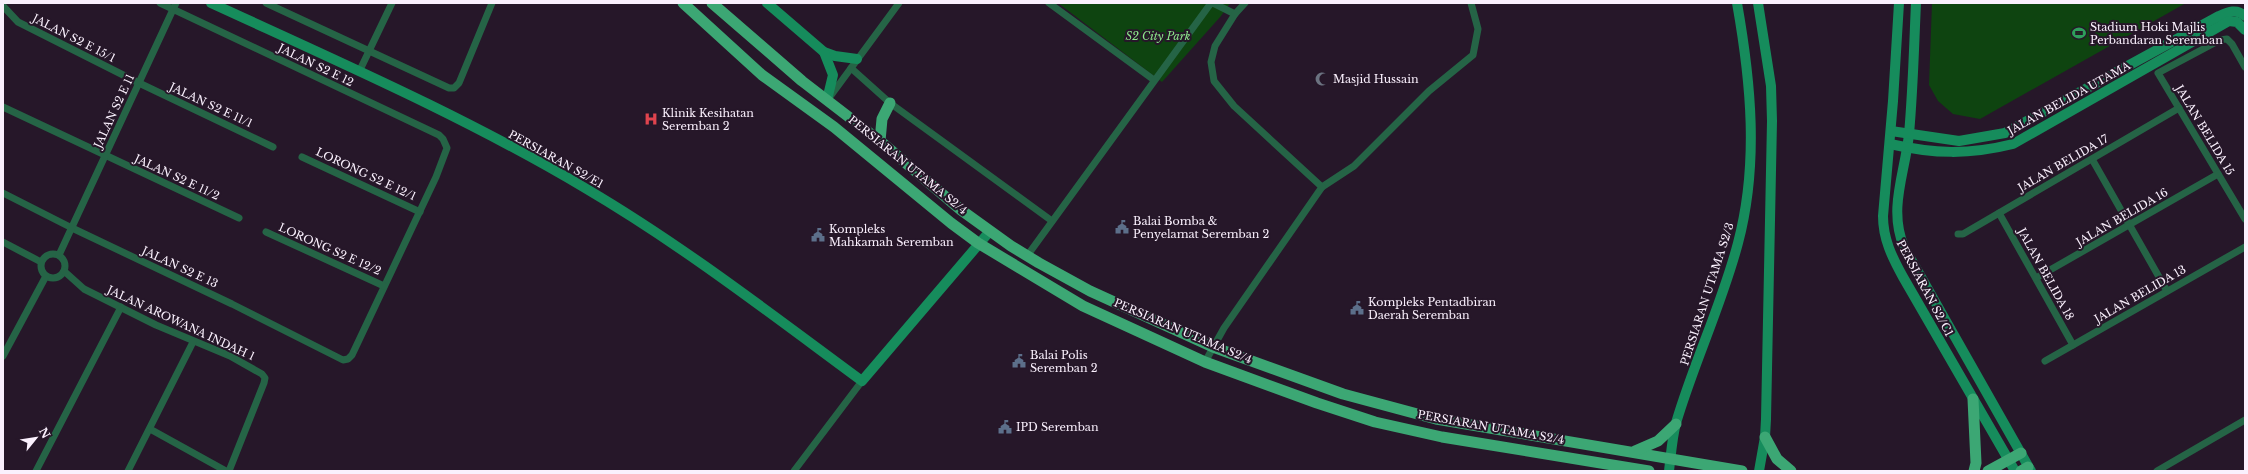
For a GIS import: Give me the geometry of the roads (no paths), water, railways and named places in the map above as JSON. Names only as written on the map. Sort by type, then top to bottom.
[{"type":"main road","name":"PERSIARAN S2/E1","points":[[211,3],[359,72],[524,153],[586,188],[667,239],[862,381]]},
{"type":"main road","name":"PERSIARAN UTAMA S2/4","points":[[683,3],[762,75],[834,127],[978,243],[1083,306],[1206,362],[1375,422],[1442,437],[1649,471]]},
{"type":"main road","name":"PERSIARAN UTAMA S2/4","points":[[712,3],[827,100],[880,140],[961,210],[990,231],[1027,256],[1090,291],[1213,347],[1343,394],[1436,419],[1742,471]]},
{"type":"main road","points":[[767,3],[824,52],[835,56],[857,58]]},
{"type":"main road","name":"PERSIARAN UTAMA S2/3","points":[[1669,471],[1676,424],[1731,265],[1744,220],[1751,132],[1750,88],[1737,3]]},
{"type":"main road","points":[[1758,3],[1771,86],[1772,121],[1765,437],[1759,471]]},
{"type":"main road","name":"PERSIARAN S2/C1","points":[[1899,3],[1891,131],[1883,216],[1887,245],[1903,277],[2015,471]]},
{"type":"main road","name":"PERSIARAN S2/C1","points":[[1916,3],[1909,135],[1896,212],[1899,233],[2021,453],[2027,470]]},
{"type":"main road","name":"JALAN BELIDA UTAMA","points":[[1891,131],[1909,135],[1958,141],[2005,134],[2219,16],[2231,11],[2241,12],[2245,16]]},
{"type":"main road","name":"JALAN BELIDA UTAMA","points":[[1890,144],[1907,148],[1958,153],[1980,152],[2013,144],[2229,21],[2237,22],[2245,30]]},
{"type":"main road","points":[[824,52],[831,67],[832,75],[827,100],[827,109],[834,127]]},
{"type":"main road","points":[[880,140],[882,119],[890,103]]},
{"type":"main road","points":[[862,381],[978,243],[990,231]]},
{"type":"main road","points":[[1083,306],[1090,291]]},
{"type":"main road","points":[[1973,399],[1976,463],[1974,471]]},
{"type":"main road","points":[[1634,452],[1658,440],[1676,424]]},
{"type":"main road","points":[[1765,437],[1777,459],[1791,471]]},
{"type":"main road","points":[[1988,471],[2021,453]]},
{"type":"street","name":"JALAN S2 E 12","points":[[160,3],[175,6],[439,135],[446,143],[447,148],[420,212]]},
{"type":"street","points":[[266,3],[368,52],[449,88],[454,88],[459,83],[492,3]]},
{"type":"street","points":[[284,11],[287,3]]},
{"type":"street","points":[[359,72],[392,3]]},
{"type":"street","points":[[827,100],[899,3]]},
{"type":"street","points":[[1049,3],[1154,80]]},
{"type":"street","points":[[1027,256],[1154,80],[1212,3],[1235,14]]},
{"type":"street","points":[[1245,3],[1235,14],[1214,51],[1211,62],[1214,81],[1234,106],[1322,187]]},
{"type":"street","points":[[1206,362],[1213,347],[1322,187],[1354,166],[1429,91],[1473,55],[1478,29],[1471,3]]},
{"type":"street","name":"JALAN S2 E 15/1","points":[[3,6],[18,22],[139,83]]},
{"type":"street","name":"JALAN S2 E 11","points":[[59,255],[175,6]]},
{"type":"street","name":"JALAN BELIDA 15","points":[[2245,67],[2232,44],[2227,39],[2220,40],[2158,73],[2245,219]]},
{"type":"street","points":[[851,68],[890,103],[1052,221]]},
{"type":"street","name":"JALAN S2 E 11/1","points":[[139,83],[272,147]]},
{"type":"street","name":"JALAN S2 E 11/2","points":[[3,107],[239,218]]},
{"type":"street","name":"JALAN BELIDA 17","points":[[1958,234],[1963,234],[2179,108]]},
{"type":"street","name":"LORONG S2 E 12/1","points":[[302,157],[420,212]]},
{"type":"street","points":[[2092,159],[2167,291]]},
{"type":"street","name":"JALAN BELIDA 16","points":[[2036,278],[2218,174]]},
{"type":"street","name":"JALAN S2 E 13","points":[[3,193],[72,228],[232,304],[343,360],[348,359],[352,355],[384,286]]},
{"type":"street","points":[[384,286],[420,212]]},
{"type":"street","name":"JALAN BELIDA 18","points":[[1999,213],[2072,346]]},
{"type":"street","name":"LORONG S2 E 12/2","points":[[266,232],[384,286]]},
{"type":"street","points":[[3,242],[41,262]]},
{"type":"street","name":"JALAN BELIDA 13","points":[[2045,361],[2245,247]]},
{"type":"street","points":[[50,254],[59,255],[66,263],[64,271],[58,277],[46,276],[41,270],[41,262],[50,254]]},
{"type":"street","name":"JALAN AROWANA INDAH 1","points":[[64,271],[84,289],[193,342],[230,356],[262,374],[264,383],[227,471]]},
{"type":"street","points":[[3,356],[46,276]]},
{"type":"street","points":[[36,471],[121,307]]},
{"type":"street","points":[[128,471],[193,342]]},
{"type":"street","points":[[794,471],[862,381]]},
{"type":"street","points":[[2157,471],[2245,420]]},
{"type":"street","points":[[150,429],[227,471]]},
{"type":"place","name":"Stadium Hoki Majlis Perbandaran Seremban","points":[[2079,33]]},
{"type":"place","name":"Masjid Hussain","points":[[1322,79]]},
{"type":"place","name":"Klinik Kesihatan Seremban 2","points":[[651,119]]},
{"type":"place","name":"Balai Bomba & Penyelamat Seremban 2","points":[[1122,227]]},
{"type":"place","name":"Kompleks Mahkamah Seremban","points":[[818,235]]},
{"type":"place","name":"Kompleks Pentadbiran Daerah Seremban","points":[[1357,308]]},
{"type":"place","name":"Balai Polis Seremban 2","points":[[1019,361]]},
{"type":"place","name":"IPD Seremban","points":[[1005,427]]},
{"type":"park label","name":"S2 City Park","points":[[1158,36]]}]
